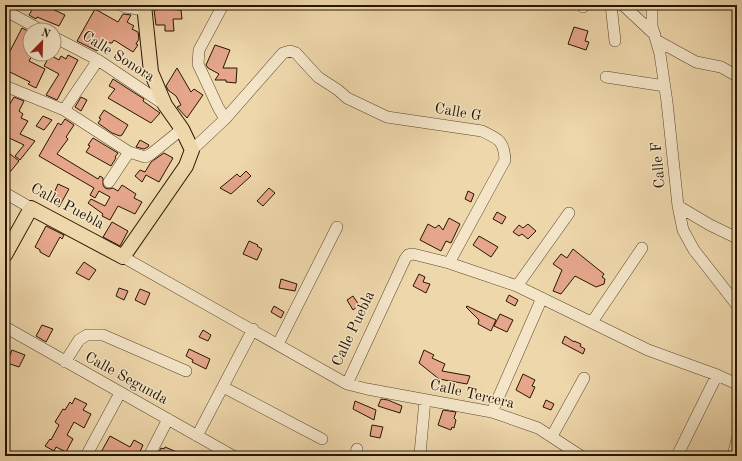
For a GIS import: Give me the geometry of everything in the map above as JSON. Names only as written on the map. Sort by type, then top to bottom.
[{"type":"main road","points":[[123,256],[186,166],[192,150],[182,129],[165,105],[152,72],[144,8]]},
{"type":"main road","points":[[5,255],[31,208]]},
{"type":"main road","name":"Calle Puebla","points":[[31,208],[123,256]]},
{"type":"street","points":[[121,5],[125,7],[144,8]]},
{"type":"street","points":[[192,150],[225,119],[198,64],[199,50],[223,5]]},
{"type":"street","points":[[610,5],[615,41]]},
{"type":"street","points":[[623,5],[655,38],[696,62],[722,67],[737,76]]},
{"type":"street","name":"Calle F","points":[[652,5],[652,26],[665,86],[672,139],[678,206],[683,230],[690,245],[737,305]]},
{"type":"street","points":[[6,12],[25,22]]},
{"type":"street","name":"Calle Sonora","points":[[62,41],[98,60],[165,105]]},
{"type":"street","name":"Calle G","points":[[225,119],[282,53],[290,51],[296,53],[318,77],[338,90],[347,98],[387,117],[482,131],[495,137],[504,148],[505,160],[449,264]]},
{"type":"street","points":[[64,110],[98,60]]},
{"type":"street","points":[[606,77],[665,86]]},
{"type":"street","points":[[5,86],[64,110],[129,152],[145,158],[182,129]]},
{"type":"street","points":[[109,182],[129,152]]},
{"type":"street","name":"Calle Puebla","points":[[5,194],[31,208]]},
{"type":"street","points":[[678,206],[710,226],[737,238]]},
{"type":"street","points":[[517,286],[569,213]]},
{"type":"street","points":[[278,344],[337,227]]},
{"type":"street","points":[[592,322],[642,248]]},
{"type":"street","name":"Calle Puebla","points":[[123,256],[347,384],[405,258],[408,255],[413,254],[517,286],[648,350],[717,375],[737,384]]},
{"type":"street","points":[[492,412],[542,298]]},
{"type":"street","points":[[197,436],[253,330]]},
{"type":"street","name":"Calle Segunda","points":[[6,331],[168,419],[229,455]]},
{"type":"street","points":[[65,362],[79,340],[87,335],[103,335],[186,371]]},
{"type":"street","points":[[677,456],[717,375]]},
{"type":"street","points":[[552,436],[584,378]]},
{"type":"street","name":"Calle Tercera","points":[[347,384],[492,412],[538,428],[581,456]]},
{"type":"street","points":[[223,387],[322,439]]},
{"type":"street","points":[[86,456],[120,393]]},
{"type":"street","points":[[420,454],[425,400]]},
{"type":"street","points":[[149,456],[168,419]]},
{"type":"street","points":[[733,456],[737,440]]},
{"type":"building","points":[[35,5],[44,5],[65,15],[61,22],[49,22],[37,17],[36,19],[29,15]]},
{"type":"building","points":[[95,9],[118,22],[123,14],[131,15],[127,22],[134,26],[132,29],[138,32],[139,39],[136,44],[138,45],[133,52],[114,40],[110,43],[103,39],[97,51],[77,41]]},
{"type":"building","points":[[154,10],[181,10],[182,19],[173,19],[174,31],[165,31],[165,25],[156,25]]},
{"type":"building","points":[[574,27],[588,31],[585,41],[589,42],[586,50],[568,44]]},
{"type":"building","points":[[22,28],[22,62],[31,62],[45,69],[36,88],[28,84],[30,82],[10,72],[5,79],[5,57],[8,52],[9,53]]},
{"type":"building","points":[[215,45],[230,50],[223,68],[237,68],[236,83],[226,82],[226,80],[215,80],[219,74],[208,68],[206,65]]},
{"type":"building","points":[[68,55],[78,60],[57,100],[46,95],[59,74],[44,66],[46,62],[62,62],[62,57],[66,59]]},
{"type":"building","points":[[177,68],[191,92],[194,89],[203,95],[187,118],[177,107],[181,105],[176,96],[168,90],[166,86]]},
{"type":"building","points":[[113,79],[144,99],[143,101],[160,113],[151,123],[108,98],[115,89],[109,86]]},
{"type":"building","points":[[14,97],[24,101],[19,111],[23,114],[21,118],[28,121],[20,134],[35,141],[20,160],[15,156],[24,145],[5,136],[5,112]]},
{"type":"building","points":[[81,97],[87,100],[81,111],[75,107]]},
{"type":"building","points":[[104,110],[128,125],[122,135],[120,136],[112,133],[98,123]]},
{"type":"building","points":[[43,116],[52,120],[44,130],[36,126]]},
{"type":"building","points":[[65,119],[74,125],[66,137],[68,139],[57,154],[98,179],[100,176],[103,178],[103,185],[105,188],[113,188],[118,191],[122,185],[136,194],[134,198],[142,202],[135,214],[118,206],[110,220],[102,216],[103,214],[88,203],[91,199],[105,206],[110,197],[99,191],[95,198],[90,195],[94,188],[39,156],[58,123],[61,125]]},
{"type":"building","points":[[93,138],[118,153],[111,166],[86,152],[90,146],[88,145]]},
{"type":"building","points":[[140,140],[149,145],[148,147],[144,149],[136,147]]},
{"type":"building","points":[[5,150],[19,161],[10,172],[5,169]]},
{"type":"building","points":[[164,153],[173,158],[159,182],[146,175],[142,182],[135,176],[140,170],[145,172],[151,162]]},
{"type":"building","points":[[246,171],[251,176],[231,194],[220,188],[237,174],[240,177]]},
{"type":"building","points":[[58,184],[69,189],[59,207],[52,203],[56,198],[53,196]]},
{"type":"building","points":[[269,188],[275,193],[263,206],[257,201]]},
{"type":"building","points":[[468,191],[474,194],[471,202],[465,199]]},
{"type":"building","points":[[497,212],[506,217],[502,224],[493,219]]},
{"type":"building","points":[[449,218],[460,224],[451,243],[446,241],[441,251],[420,240],[428,224],[435,228],[439,225],[443,230]]},
{"type":"building","points":[[112,222],[128,231],[120,246],[103,237]]},
{"type":"building","points":[[528,224],[536,231],[528,239],[522,234],[519,236],[513,232],[519,225],[523,228]]},
{"type":"building","points":[[46,226],[64,235],[62,239],[60,237],[49,257],[35,247]]},
{"type":"building","points":[[479,236],[498,247],[491,257],[473,245]]},
{"type":"building","points":[[249,241],[258,245],[257,246],[262,249],[257,260],[243,254]]},
{"type":"building","points":[[573,249],[604,274],[602,277],[605,279],[604,284],[596,287],[575,276],[561,294],[553,291],[562,270],[553,264],[561,254],[567,258]]},
{"type":"building","points":[[84,262],[96,270],[89,280],[76,273]]},
{"type":"building","points":[[419,274],[425,277],[423,282],[430,284],[426,293],[413,286]]},
{"type":"building","points":[[281,279],[297,284],[295,291],[279,288]]},
{"type":"building","points":[[119,288],[128,291],[124,300],[116,296]]},
{"type":"building","points":[[140,289],[150,293],[145,305],[135,300]]},
{"type":"building","points":[[509,295],[518,300],[515,306],[506,301]]},
{"type":"building","points":[[353,296],[359,305],[353,310],[347,300]]},
{"type":"building","points":[[274,306],[284,312],[281,318],[271,312]]},
{"type":"building","points":[[467,306],[496,320],[491,331],[478,324],[479,320],[466,307]]},
{"type":"building","points":[[500,314],[513,320],[507,332],[494,326]]},
{"type":"building","points":[[42,325],[53,329],[46,342],[36,336]]},
{"type":"building","points":[[203,330],[211,335],[208,341],[199,337]]},
{"type":"building","points":[[565,336],[574,342],[581,344],[580,346],[585,349],[583,354],[562,343]]},
{"type":"building","points":[[189,349],[210,359],[206,369],[192,362],[193,360],[186,356]]},
{"type":"building","points":[[12,350],[25,355],[19,367],[7,363]]},
{"type":"building","points":[[424,350],[434,355],[432,358],[445,364],[442,371],[470,376],[467,384],[439,379],[419,363]]},
{"type":"building","points":[[523,374],[535,380],[532,386],[535,387],[530,398],[516,390]]},
{"type":"building","points":[[75,398],[87,404],[83,410],[91,414],[84,428],[74,422],[67,435],[73,439],[66,452],[56,447],[54,451],[45,446],[50,439],[51,440],[59,425],[55,422],[63,409],[65,410],[70,402],[72,404]]},
{"type":"building","points":[[381,399],[388,400],[402,406],[400,413],[378,406]]},
{"type":"building","points":[[546,400],[554,404],[551,410],[543,407]]},
{"type":"building","points":[[355,401],[376,410],[374,420],[353,409]]},
{"type":"building","points":[[443,410],[456,412],[454,418],[456,420],[454,428],[452,427],[451,430],[438,425]]},
{"type":"building","points":[[372,425],[383,427],[380,438],[370,436]]},
{"type":"building","points":[[110,436],[130,447],[134,440],[143,445],[138,456],[99,456]]},
{"type":"building","points":[[165,447],[186,456],[157,456],[161,448],[164,449]]}]
